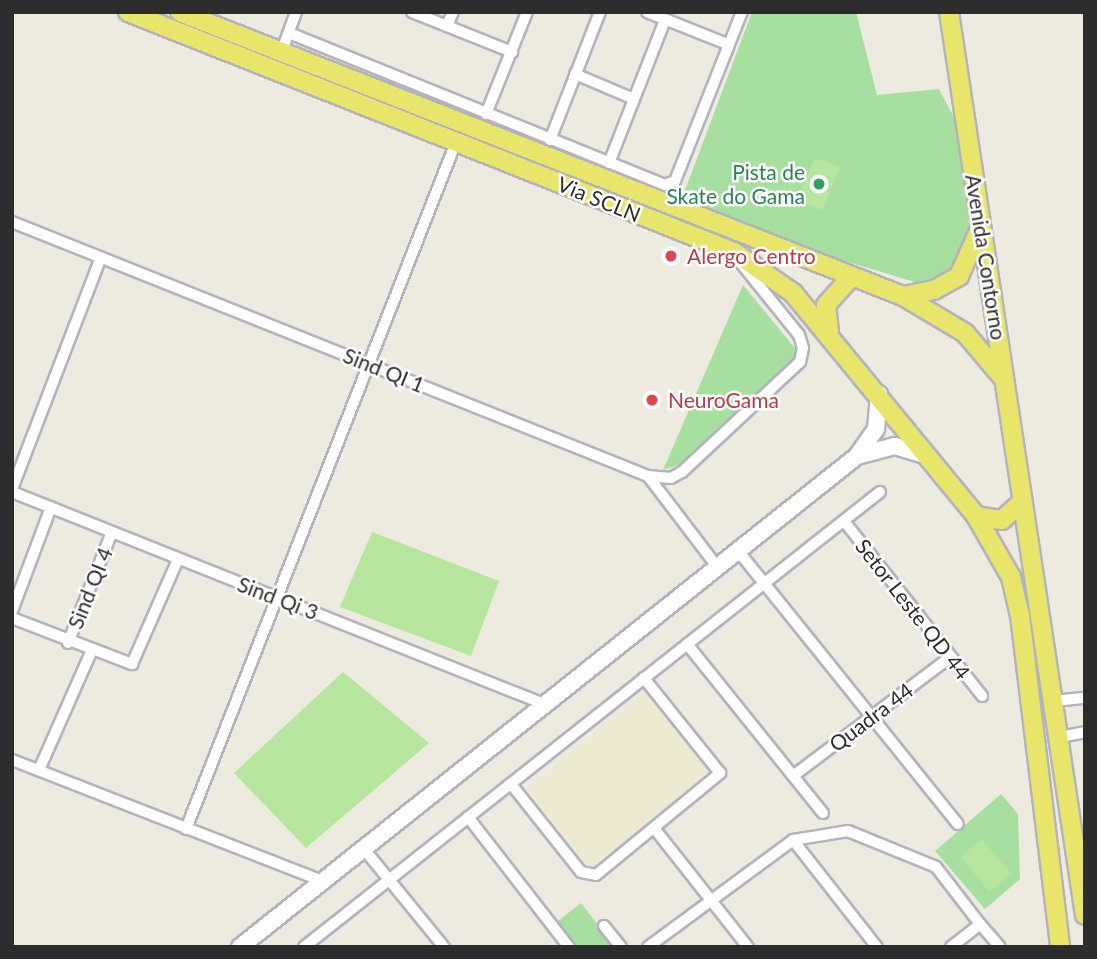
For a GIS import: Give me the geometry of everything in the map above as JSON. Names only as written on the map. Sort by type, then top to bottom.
[{"type":"main road","name":"Via SCLN","points":[[180,12],[675,219],[696,237],[734,252],[780,281],[829,332],[976,516],[998,550],[1016,596],[1060,947]]},
{"type":"main road","name":"Avenida Contorno","points":[[949,12],[1085,915]]},
{"type":"main road","name":"Via SCLN","points":[[140,14],[165,19],[456,142],[675,219],[704,220],[903,296],[965,333],[1003,378]]},
{"type":"main road","points":[[696,237],[704,220]]},
{"type":"main road","points":[[903,296],[934,290],[959,276],[972,255],[980,224]]},
{"type":"main road","points":[[829,332],[826,305],[850,278]]},
{"type":"main road","points":[[240,947],[857,456],[876,429],[878,394]]},
{"type":"main road","points":[[857,456],[895,446],[928,456]]},
{"type":"main road","points":[[976,516],[1002,520],[1023,501]]},
{"type":"main road","points":[[1047,839],[1063,847],[1074,836]]},
{"type":"street","points":[[281,53],[296,12]]},
{"type":"street","points":[[412,12],[512,52]]},
{"type":"street","points":[[447,26],[453,12]]},
{"type":"street","points":[[486,114],[527,12]]},
{"type":"street","points":[[550,140],[600,12]]},
{"type":"street","points":[[648,12],[727,44]]},
{"type":"street","points":[[289,33],[661,184],[675,181],[727,44],[742,12]]},
{"type":"street","points":[[609,163],[665,20]]},
{"type":"street","points":[[575,74],[634,99]]},
{"type":"street","points":[[186,829],[456,142]]},
{"type":"street","name":"Sind QI 1","points":[[12,222],[648,476]]},
{"type":"street","points":[[648,476],[671,478],[682,472],[800,362],[803,348],[799,335],[734,252]]},
{"type":"street","points":[[12,490],[101,257]]},
{"type":"street","points":[[648,476],[718,568]]},
{"type":"street","name":"Sind Qi 3","points":[[12,490],[544,704]]},
{"type":"street","points":[[310,945],[880,492]]},
{"type":"street","points":[[12,611],[51,507]]},
{"type":"street","name":"Setor Leste QD 44","points":[[844,521],[949,658],[982,696]]},
{"type":"street","name":"Sind QI 4","points":[[68,643],[112,532]]},
{"type":"street","points":[[739,552],[958,824]]},
{"type":"street","name":"Sind QI 4","points":[[12,618],[91,652],[134,663],[178,558]]},
{"type":"street","points":[[687,644],[823,813]]},
{"type":"street","points":[[39,770],[91,652]]},
{"type":"street","name":"Quadra 44","points":[[793,776],[949,658]]},
{"type":"street","points":[[511,784],[585,874],[596,875],[719,772],[644,678]]},
{"type":"street","points":[[1054,701],[1085,698]]},
{"type":"street","points":[[1060,737],[1085,732]]},
{"type":"street","points":[[12,760],[322,881]]},
{"type":"street","points":[[468,817],[569,947]]},
{"type":"street","points":[[654,828],[748,947]]},
{"type":"street","points":[[648,947],[793,840],[857,832],[932,865],[1000,947]]},
{"type":"street","points":[[793,840],[877,947]]},
{"type":"street","points":[[364,849],[391,878],[444,947]]},
{"type":"street","points":[[951,947],[980,924]]},
{"type":"street","points":[[604,926],[621,947]]},
{"type":"shaded area","points":[[649,690],[712,771],[589,868],[526,789]]},
{"type":"green space","points":[[752,12],[856,12],[877,95],[939,89],[957,123],[972,237],[959,269],[918,283],[825,255],[681,201]]},
{"type":"green space","name":"Pista de Skate do Gama","points":[[815,158],[840,167],[823,210],[797,200]]},
{"type":"green space","points":[[743,285],[799,353],[686,463],[663,470]]},
{"type":"green space","points":[[372,532],[499,581],[471,656],[340,607]]},
{"type":"green space","points":[[343,672],[429,743],[306,848],[234,773]]},
{"type":"green space","points":[[1001,794],[1018,814],[1020,879],[985,909],[935,851]]},
{"type":"green space","points":[[982,839],[1011,874],[989,892],[961,856]]},
{"type":"green space","points":[[581,903],[615,947],[578,947],[558,921]]},
{"type":"place","name":"Pista de Skate do Gama","points":[[819,184]]},
{"type":"place","name":"Alergo Centro","points":[[671,256]]},
{"type":"place","name":"NeuroGama","points":[[652,400]]}]
